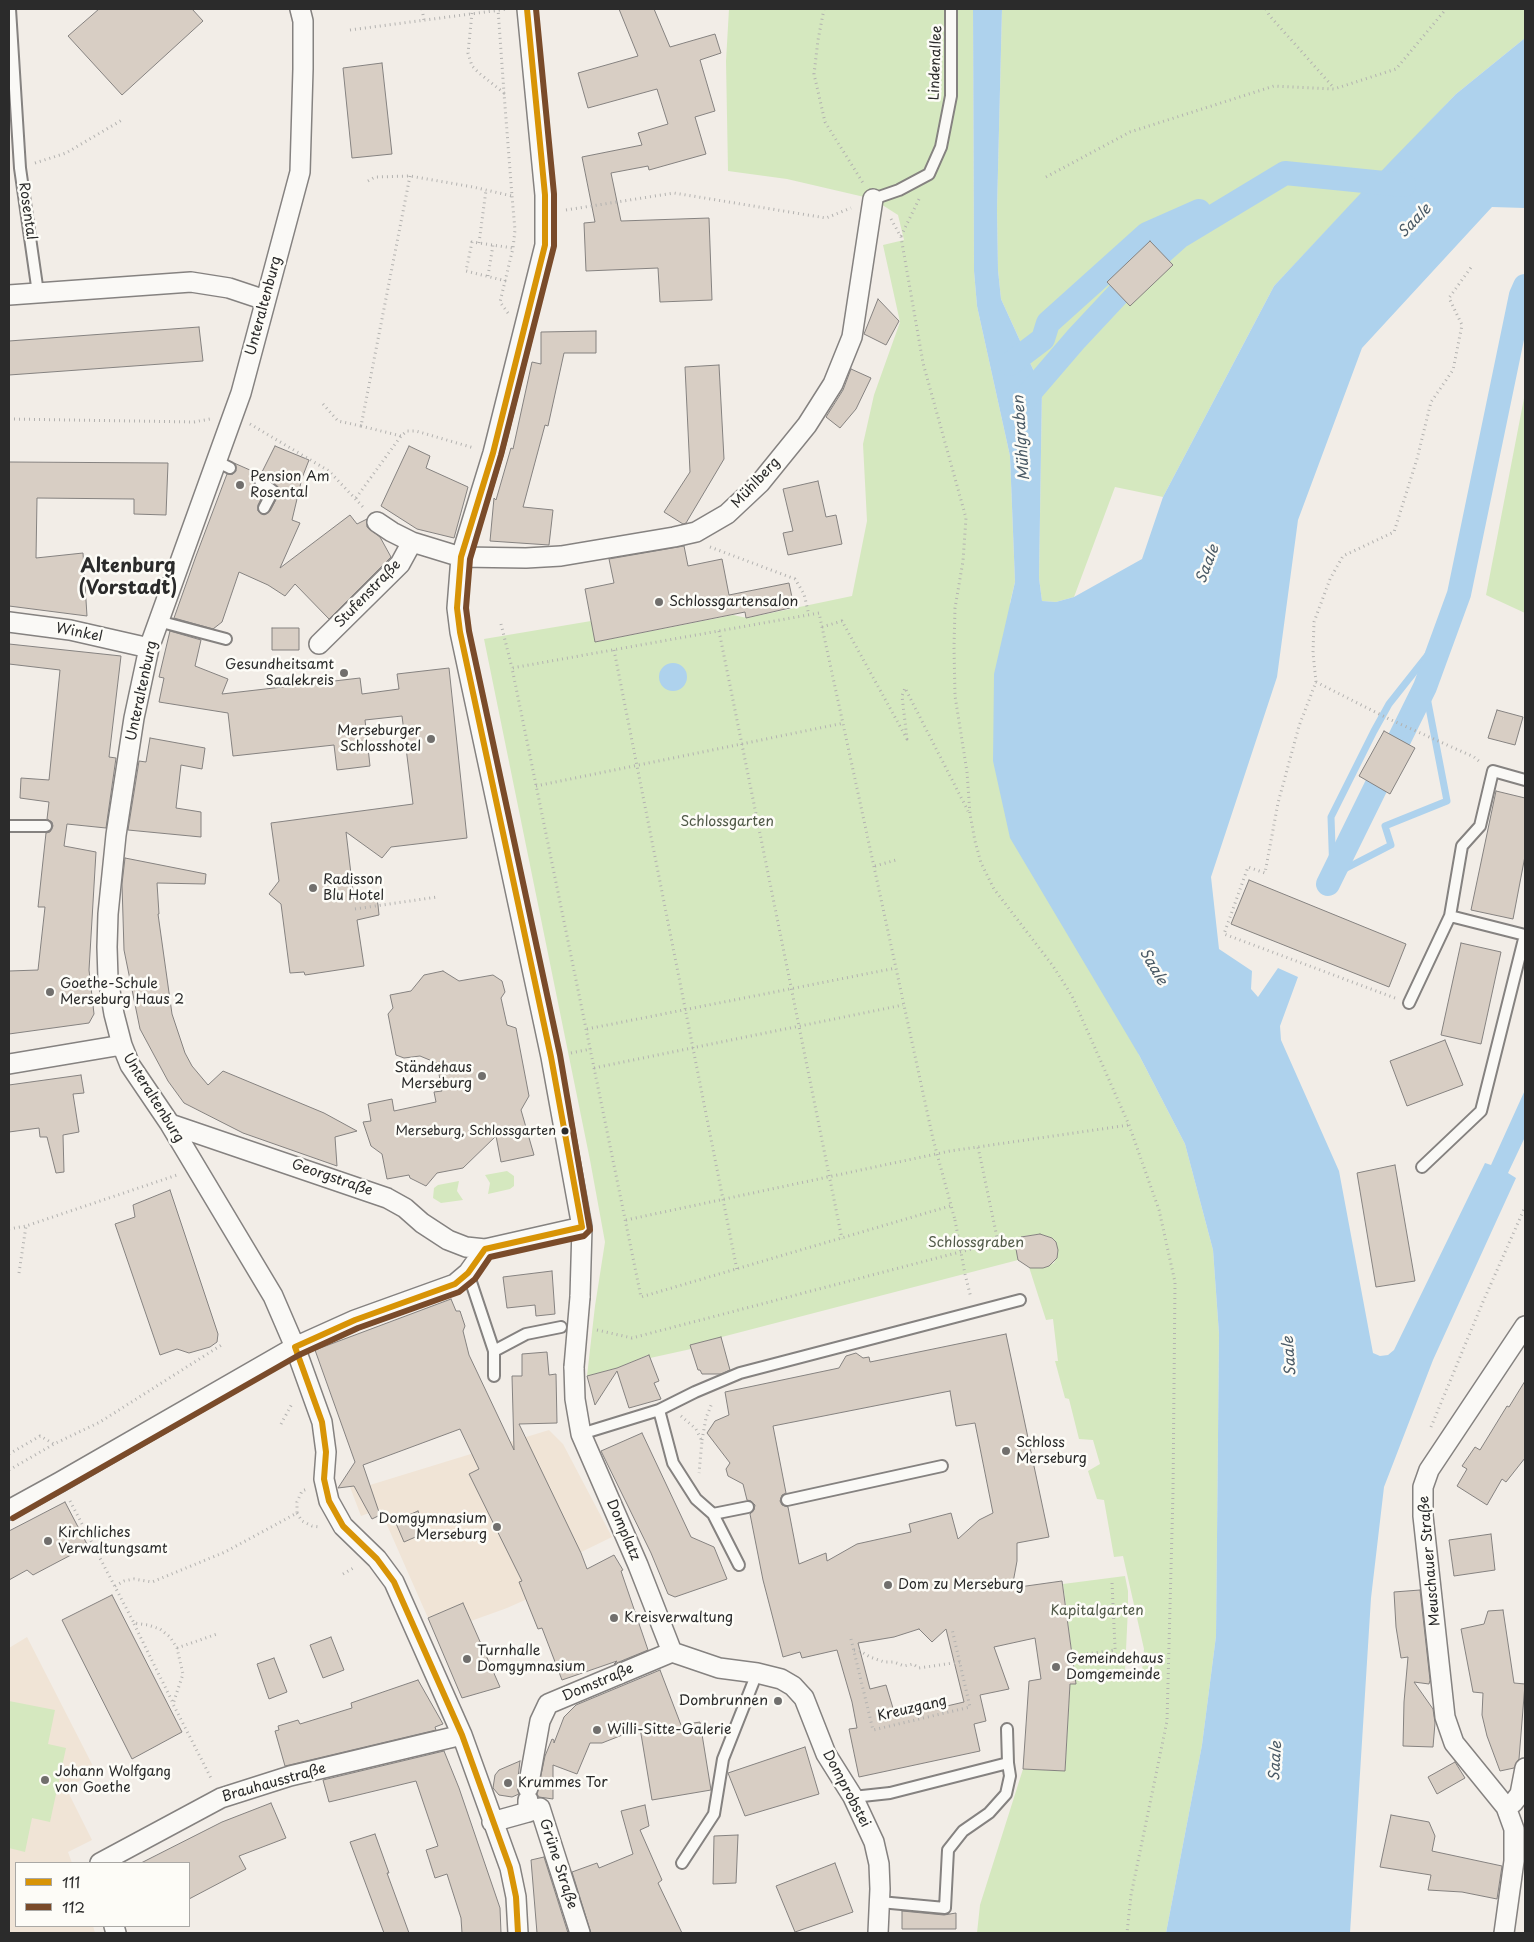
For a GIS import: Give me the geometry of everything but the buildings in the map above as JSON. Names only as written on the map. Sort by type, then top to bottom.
[{"type":"street","name":"Unteraltenburg","points":[[294,1347],[274,1296],[170,1124],[130,1065],[122,1045],[114,1014],[108,979],[107,947],[110,834],[149,648],[158,621],[223,464],[234,414],[300,172],[303,21],[300,9]]},
{"type":"street","name":"Domplatz","points":[[527,9],[545,213],[545,245],[493,453],[461,557],[457,608],[460,632],[551,1057],[582,1227],[580,1297],[574,1367],[575,1399],[581,1434],[638,1565],[672,1652]]},
{"type":"street","name":"Mühlberg","points":[[377,522],[412,542],[461,557],[560,556],[696,532],[727,514],[760,483],[807,425],[833,384],[852,337],[873,199]]},
{"type":"street","points":[[9,295],[191,282],[229,288],[265,300]]},
{"type":"street","name":"Stufenstraße","points":[[319,644],[400,564],[412,542]]},
{"type":"street","name":"Winkel","points":[[9,622],[70,630],[149,648]]},
{"type":"street","points":[[9,1064],[122,1045]]},
{"type":"street","name":"Georgstraße","points":[[170,1124],[388,1198],[405,1208],[422,1223],[448,1240],[466,1247],[484,1249]]},
{"type":"street","points":[[9,1510],[294,1347],[354,1320],[455,1284],[468,1272],[484,1249],[582,1227]]},
{"type":"street","name":"Meuschauer Straße","points":[[1504,1933],[1514,1861],[1514,1829],[1506,1807],[1454,1743],[1445,1717],[1423,1516],[1423,1487],[1429,1470],[1525,1326]]},
{"type":"street","points":[[294,1347],[322,1422],[326,1452],[324,1479],[329,1501],[339,1520],[377,1559],[394,1582],[462,1735],[510,1868],[516,1897],[518,1933]]},
{"type":"street","points":[[672,1652],[719,1668],[757,1673]]},
{"type":"street","name":"Domstraße","points":[[528,1798],[540,1721],[548,1704],[672,1652]]},
{"type":"street","name":"Domprobstei","points":[[757,1673],[781,1679],[794,1686],[804,1698],[826,1754],[852,1797],[874,1842],[879,1864],[880,1902],[878,1933]]},
{"type":"street","name":"Brauhausstraße","points":[[100,1862],[221,1798],[290,1776],[462,1735]]},
{"type":"street","points":[[1506,1807],[1513,1803],[1520,1794],[1525,1768]]},
{"type":"street","points":[[492,1822],[528,1798]]},
{"type":"street","name":"Grüne Straße","points":[[528,1798],[540,1808],[580,1933]]},
{"type":"lane","name":"Rosental","points":[[10,9],[20,168],[38,293]]},
{"type":"lane","name":"Lindenallee","points":[[930,174],[941,147],[950,96],[951,9]]},
{"type":"lane","points":[[873,199],[899,190],[930,174]]},
{"type":"lane","points":[[260,481],[272,491],[264,508]]},
{"type":"lane","points":[[158,621],[226,639]]},
{"type":"lane","points":[[1409,1003],[1450,916],[1462,846],[1480,826],[1493,771],[1525,780]]},
{"type":"lane","points":[[9,826],[46,826]]},
{"type":"lane","points":[[1422,1167],[1481,1111],[1525,935],[1450,916]]},
{"type":"lane","points":[[468,1272],[494,1351],[494,1376]]},
{"type":"lane","points":[[581,1434],[659,1410],[740,1373],[1020,1300]]},
{"type":"lane","points":[[494,1351],[526,1334],[562,1327]]},
{"type":"lane","points":[[659,1410],[673,1463],[696,1498],[714,1514],[738,1565]]},
{"type":"lane","points":[[787,1500],[942,1466]]},
{"type":"lane","points":[[714,1514],[748,1507]]},
{"type":"lane","points":[[682,1863],[714,1814],[723,1759],[757,1673]]},
{"type":"lane","points":[[880,1902],[945,1908],[948,1850],[963,1831],[989,1813],[1006,1794],[1010,1776],[1007,1729]]},
{"type":"lane","points":[[852,1797],[890,1793],[1008,1763]]},
{"type":"path","points":[[422,9],[424,20]]},
{"type":"path","points":[[498,9],[515,230],[513,248],[500,302],[505,311],[513,317],[527,320]]},
{"type":"path","points":[[350,30],[472,12],[509,9]]},
{"type":"path","points":[[824,9],[814,74],[825,122],[873,199],[893,222],[901,237],[923,363],[966,518],[963,561],[955,608],[955,696],[967,772],[970,814],[981,863],[994,889],[1053,966],[1072,996],[1129,1125],[1159,1210],[1175,1282],[1173,1493],[1166,1721],[1131,1895],[1127,1933]]},
{"type":"path","points":[[1266,9],[1269,15],[1334,88]]},
{"type":"path","points":[[1046,177],[1130,132],[1274,86],[1334,88],[1396,69],[1446,9]]},
{"type":"path","points":[[472,12],[468,53],[472,66],[504,93]]},
{"type":"path","points":[[20,168],[66,153],[122,120]]},
{"type":"path","points":[[901,237],[930,174]]},
{"type":"path","points":[[368,180],[410,176],[512,196]]},
{"type":"path","points":[[361,426],[410,176]]},
{"type":"path","points":[[479,243],[486,190]]},
{"type":"path","points":[[545,213],[674,193],[826,218],[873,199]]},
{"type":"path","points":[[506,280],[466,271],[472,242],[513,248]]},
{"type":"path","points":[[488,276],[493,245]]},
{"type":"path","points":[[1409,1003],[1224,934],[1248,867],[1264,872],[1278,804],[1299,726],[1316,682],[1313,653],[1314,622],[1330,579],[1343,556],[1394,532],[1417,459],[1431,402],[1453,370],[1462,325],[1449,298],[1472,266]]},
{"type":"path","points":[[323,404],[338,421],[401,436]]},
{"type":"path","points":[[234,414],[329,471],[377,522]]},
{"type":"path","points":[[9,419],[194,422],[212,419]]},
{"type":"path","points":[[356,498],[401,436],[407,431],[416,431],[493,453]]},
{"type":"path","points":[[674,537],[681,541],[702,544],[795,579],[804,594],[808,615]]},
{"type":"path","points":[[512,668],[819,613],[875,866],[903,1005],[936,1154],[955,1220],[974,1313]]},
{"type":"path","points":[[822,627],[842,621],[906,738],[902,696],[905,688],[970,814]]},
{"type":"path","points":[[501,624],[512,668],[641,1297],[950,1206]]},
{"type":"path","points":[[719,631],[842,1239]]},
{"type":"path","points":[[614,650],[635,765],[737,1270]]},
{"type":"path","points":[[1316,682],[1474,757],[1493,771]]},
{"type":"path","points":[[536,786],[844,723]]},
{"type":"path","points":[[875,866],[896,860]]},
{"type":"path","points":[[356,909],[437,897]]},
{"type":"path","points":[[586,1029],[896,968]]},
{"type":"path","points":[[594,1068],[903,1005]]},
{"type":"path","points":[[626,1220],[722,1198],[936,1154],[1129,1125]]},
{"type":"path","points":[[562,1327],[592,1329],[632,1338],[998,1242],[978,1147]]},
{"type":"path","points":[[9,1229],[26,1226],[196,1168]]},
{"type":"path","points":[[1429,1431],[1482,1304],[1525,1208]]},
{"type":"path","points":[[19,1272],[26,1226]]},
{"type":"path","points":[[9,1470],[54,1444],[100,1422],[223,1344]]},
{"type":"path","points":[[696,1498],[706,1418],[720,1382]]},
{"type":"path","points":[[671,1405],[696,1429],[702,1441]]},
{"type":"path","points":[[9,1454],[40,1436],[54,1444]]},
{"type":"path","points":[[115,1586],[124,1581],[152,1582],[225,1552],[297,1513],[297,1502],[302,1491],[324,1479]]},
{"type":"path","points":[[60,1482],[134,1623],[221,1798]]},
{"type":"path","points":[[1112,1583],[1116,1668]]},
{"type":"path","points":[[134,1623],[148,1625],[160,1630],[170,1637],[177,1648],[183,1674],[173,1704]]},
{"type":"path","name":"Kreuzgang","points":[[851,1639],[873,1730],[970,1706],[952,1629]]},
{"type":"path","points":[[177,1648],[217,1634]]},
{"type":"path","points":[[853,1650],[860,1651],[884,1662],[894,1662],[904,1666],[912,1664],[919,1668],[960,1662]]},
{"type":"path","points":[[1072,1656],[1115,1650]]},
{"type":"shaded area","name":"Domgymnasium Merseburg","points":[[549,1430],[563,1444],[612,1537],[524,1580],[534,1596],[507,1608],[471,1621],[463,1603],[428,1618],[380,1509],[361,1516],[350,1487],[354,1486],[357,1492],[363,1491],[370,1488],[370,1485]]},
{"type":"shaded area","name":"Johann Wolfgang von Goethe","points":[[27,1637],[96,1772],[66,1788],[92,1840],[68,1852],[72,1862],[15,1862],[15,1927],[93,1927],[95,1933],[9,1933],[9,1648]]},
{"type":"green space","points":[[729,9],[973,9],[974,271],[977,306],[1010,456],[1015,582],[1010,603],[1139,1055],[1185,1144],[1213,1250],[1219,1334],[1216,1636],[1202,1745],[1166,1933],[977,1933],[980,1905],[1023,1769],[1065,1771],[1070,1684],[1142,1672],[1144,1649],[1123,1556],[1114,1557],[1104,1500],[1097,1499],[1088,1471],[1100,1464],[1093,1440],[1079,1439],[1069,1399],[1065,1398],[1055,1361],[1058,1361],[1053,1319],[1046,1320],[1029,1267],[1043,1268],[1054,1263],[1058,1254],[1056,1242],[1052,1238],[1040,1234],[1021,1238],[1016,1248],[1018,1260],[691,1345],[691,1349],[650,1358],[648,1355],[617,1368],[587,1376],[605,1242],[484,639],[591,621],[596,642],[733,615],[747,618],[852,596],[867,521],[863,444],[874,395],[900,322],[883,245],[904,240],[898,215],[873,199],[787,179],[728,171],[726,61]]},
{"type":"green space","points":[[1002,9],[1525,9],[1525,38],[1456,94],[1274,286],[1163,497],[1115,487],[1074,597],[1056,602],[1042,601],[1039,578],[1042,389],[1001,299],[998,270],[997,210]]},
{"type":"green space","points":[[1525,393],[1525,613],[1486,595]]},
{"type":"green space","points":[[507,1171],[514,1176],[514,1186],[510,1189],[488,1194],[490,1183],[485,1175]]},
{"type":"green space","points":[[459,1181],[457,1191],[463,1200],[441,1203],[433,1198],[434,1188],[438,1185]]},
{"type":"green space","name":"Kapitalgarten","points":[[1125,1576],[1128,1591],[1128,1608],[1125,1671],[1076,1683],[1063,1584]]},
{"type":"green space","points":[[9,1701],[55,1710],[48,1744],[66,1748],[50,1822],[32,1818],[25,1852],[9,1848]]},
{"type":"water","points":[[973,9],[1002,9],[997,210],[998,270],[1001,299],[1042,389],[1039,578],[1042,601],[1056,602],[1074,597],[1142,559],[1163,497],[1274,286],[1456,94],[1525,38],[1525,208],[1492,207],[1362,348],[1298,520],[1277,677],[1211,877],[1219,949],[1252,971],[1251,989],[1258,997],[1278,968],[1298,977],[1280,1026],[1281,1040],[1339,1171],[1373,1353],[1380,1356],[1388,1355],[1394,1350],[1485,1163],[1491,1165],[1525,1090],[1525,1137],[1508,1173],[1516,1178],[1433,1360],[1384,1487],[1371,1598],[1350,1933],[1166,1933],[1202,1745],[1216,1636],[1219,1334],[1213,1250],[1185,1144],[1139,1055],[1010,838],[993,761],[994,674],[1015,582],[1010,456],[977,306],[974,271]]},
{"type":"water","points":[[673,663],[683,667],[687,677],[683,687],[673,691],[663,687],[659,677],[663,667]]},
{"type":"waterway","name":"Mühlgraben","points":[[1021,403],[1076,339],[1133,278],[1179,237],[1285,173],[1404,185]]},
{"type":"waterway","points":[[1010,364],[1043,339],[1048,323],[1147,234],[1199,211]]},
{"type":"waterway","points":[[1328,884],[1425,687],[1459,594],[1521,295],[1525,286]]},
{"type":"waterway","points":[[1425,687],[1447,801],[1385,826],[1391,845],[1333,875],[1331,817],[1389,704],[1442,637]]},
{"type":"transit line","name":"111","points":[[518,1933],[516,1897],[510,1868],[462,1735],[394,1582],[377,1559],[343,1526],[329,1501],[324,1479],[326,1452],[322,1422],[295,1347],[355,1320],[455,1284],[468,1273],[485,1249],[582,1227],[551,1057],[460,632],[457,608],[461,557],[493,453],[545,245],[545,195],[527,9]]},
{"type":"transit line","name":"112","points":[[13,1518],[299,1355],[358,1328],[459,1292],[475,1279],[490,1257],[584,1236],[590,1230],[560,1055],[469,631],[466,608],[470,559],[501,455],[554,246],[554,194],[536,9]]},
{"type":"place","name":"Pension Am Rosental","points":[[240,485]]},
{"type":"place","name":"Schlossgartensalon","points":[[659,602]]},
{"type":"place","name":"Gesundheitsamt Saalekreis","points":[[344,673]]},
{"type":"place","name":"Merseburger Schlosshotel","points":[[431,739]]},
{"type":"place","name":"Radisson Blu Hotel","points":[[313,888]]},
{"type":"place","name":"Goethe-Schule Merseburg Haus 2","points":[[50,992]]},
{"type":"place","name":"Ständehaus Merseburg","points":[[482,1076]]},
{"type":"place","name":"Merseburg, Schlossgarten","points":[[565,1131]]},
{"type":"place","name":"Schloss Merseburg","points":[[1006,1451]]},
{"type":"place","name":"Domgymnasium Merseburg","points":[[497,1527]]},
{"type":"place","name":"Kirchliches Verwaltungsamt","points":[[48,1541]]},
{"type":"place","name":"Dom zu Merseburg","points":[[888,1585]]},
{"type":"place","name":"Kreisverwaltung","points":[[614,1618]]},
{"type":"place","name":"Turnhalle Domgymnasium","points":[[467,1659]]},
{"type":"place","name":"Gemeindehaus Domgemeinde","points":[[1056,1667]]},
{"type":"place","name":"Dombrunnen","points":[[778,1701]]},
{"type":"place","name":"Willi-Sitte-Galerie","points":[[597,1730]]},
{"type":"place","name":"Johann Wolfgang von Goethe","points":[[45,1780]]},
{"type":"place","name":"Krummes Tor","points":[[508,1783]]},
{"type":"district","name":"Altenburg (Vorstadt)","points":[[128,578]]},
{"type":"water label","name":"Saale","points":[[1415,221]]},
{"type":"water label","name":"Saale","points":[[1208,564]]},
{"type":"water label","name":"Saale","points":[[1153,967]]},
{"type":"water label","name":"Saale","points":[[1290,1356]]},
{"type":"water label","name":"Saale","points":[[1276,1761]]},
{"type":"park label","name":"Schlossgarten","points":[[727,822]]},
{"type":"park label","name":"Schlossgraben","points":[[976,1243]]}]
